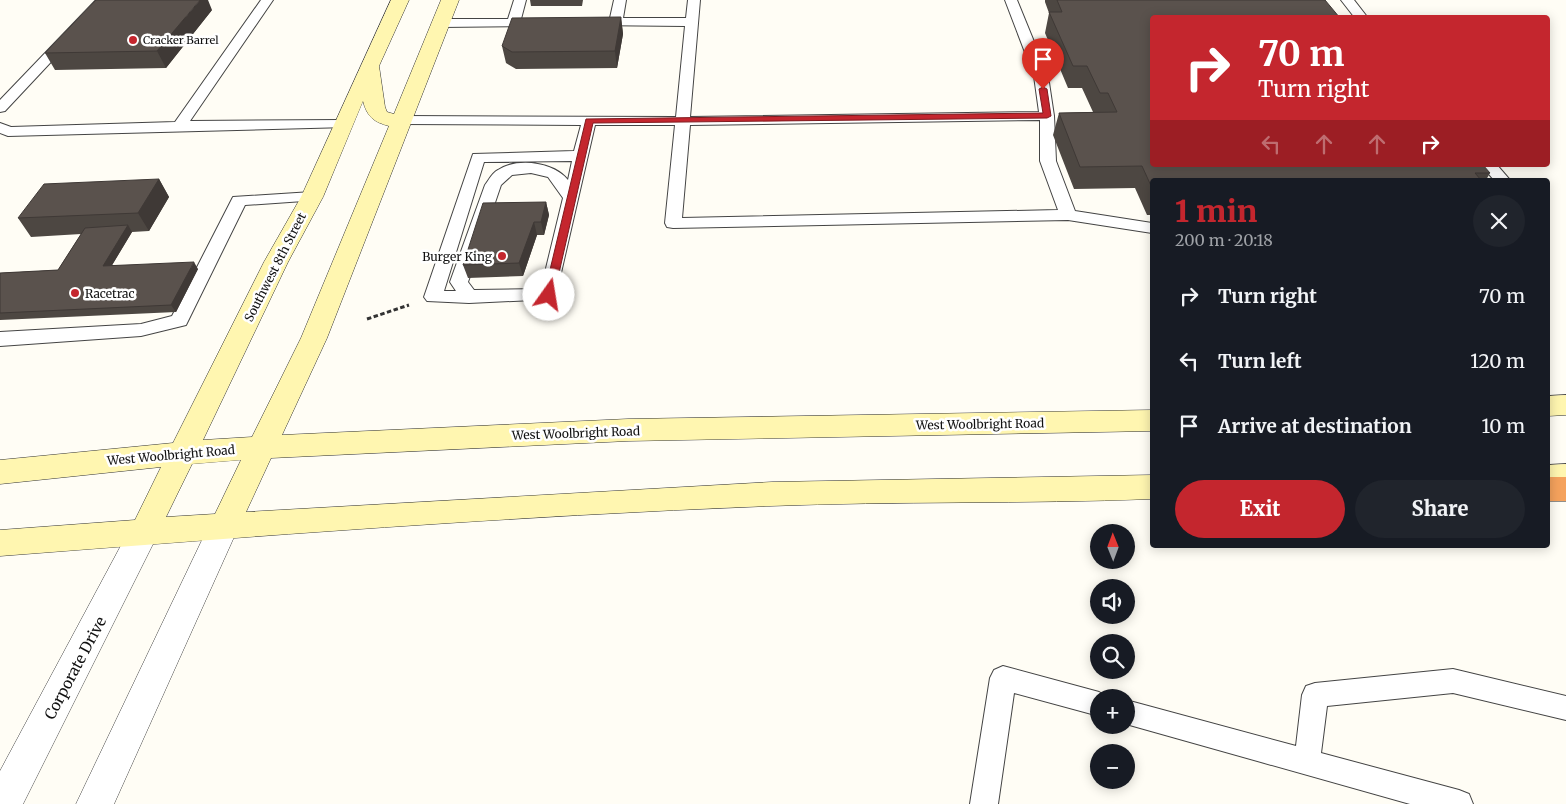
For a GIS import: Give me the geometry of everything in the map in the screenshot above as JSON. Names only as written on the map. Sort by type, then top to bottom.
[{"type":"highway","points":[[1550,489],[1566,489]]},
{"type":"street","name":"Southwest 8th Street","points":[[144,532],[276,262],[312,197],[400,0]]},
{"type":"street","points":[[95,804],[314,338],[450,0]]},
{"type":"street","points":[[370,66],[374,108],[380,116],[388,120],[403,120]]},
{"type":"street","points":[[1550,406],[1566,405]]},
{"type":"street","name":"West Woolbright Road","points":[[0,472],[183,453],[262,447],[628,430],[1150,421]]},
{"type":"street","points":[[1550,477],[1566,476]]},
{"type":"street","points":[[0,543],[224,526],[719,496],[881,490],[1150,487]]},
{"type":"street","name":"Corporate Drive","points":[[3,804],[107,607],[144,532]]},
{"type":"lane","points":[[0,108],[103,0]]},
{"type":"lane","points":[[179,126],[267,0]]},
{"type":"lane","points":[[513,23],[520,0]]},
{"type":"lane","points":[[616,22],[620,0]]},
{"type":"lane","points":[[694,0],[673,223],[1068,215],[1150,228]]},
{"type":"lane","points":[[1011,0],[1041,76],[1047,116],[1048,161],[1068,215]]},
{"type":"lane","points":[[1347,0],[1360,15]]},
{"type":"lane","points":[[578,23],[692,22]]},
{"type":"lane","points":[[441,23],[550,23]]},
{"type":"lane","points":[[403,120],[684,121],[1047,116]]},
{"type":"lane","points":[[581,156],[478,157],[433,297],[549,295],[572,197],[589,121]]},
{"type":"lane","points":[[0,127],[8,132],[179,126],[343,124]]},
{"type":"lane","points":[[1491,167],[1500,178]]},
{"type":"lane","points":[[469,297],[459,282],[493,185],[498,177],[506,172],[516,170],[542,170],[554,174],[572,197]]},
{"type":"lane","points":[[0,339],[141,330],[179,321],[200,263],[239,200],[312,197]]},
{"type":"lane","points":[[109,332],[119,314]]},
{"type":"lane","points":[[73,334],[84,316]]},
{"type":"lane","points":[[38,336],[48,318]]},
{"type":"lane","points":[[984,804],[1003,678],[1090,702]]},
{"type":"lane","points":[[1307,762],[1315,696],[1452,681],[1566,708]]},
{"type":"lane","points":[[1135,714],[1459,804]]},
{"type":"path","points":[[367,319],[416,303]]},
{"type":"building","points":[[96,0],[200,0],[157,51],[45,53]]},
{"type":"building","points":[[1057,0],[1325,0],[1338,15],[1150,15],[1150,167],[1485,167],[1490,173],[1475,173],[1479,178],[1150,178],[1150,184],[1142,166],[1080,167],[1059,113],[1117,112],[1108,93],[1100,93],[1087,66],[1073,66],[1049,12],[1062,12]]},
{"type":"building","points":[[621,17],[615,51],[512,52],[502,46],[512,18]]},
{"type":"building","points":[[159,179],[138,213],[18,218],[44,184]]},
{"type":"building","name":"Burger King","points":[[546,202],[541,222],[534,222],[519,263],[463,265],[483,203]]},
{"type":"building","points":[[128,225],[103,266],[194,262],[171,305],[0,313],[0,273],[58,270],[85,228]]},
{"type":"place","name":"Cracker Barrel","points":[[133,40]]},
{"type":"place","name":"Burger King","points":[[502,256]]},
{"type":"place","name":"Racetrac","points":[[75,293]]},
{"type":"route","points":[[549,295],[589,121],[1047,116],[1043,89]]}]
